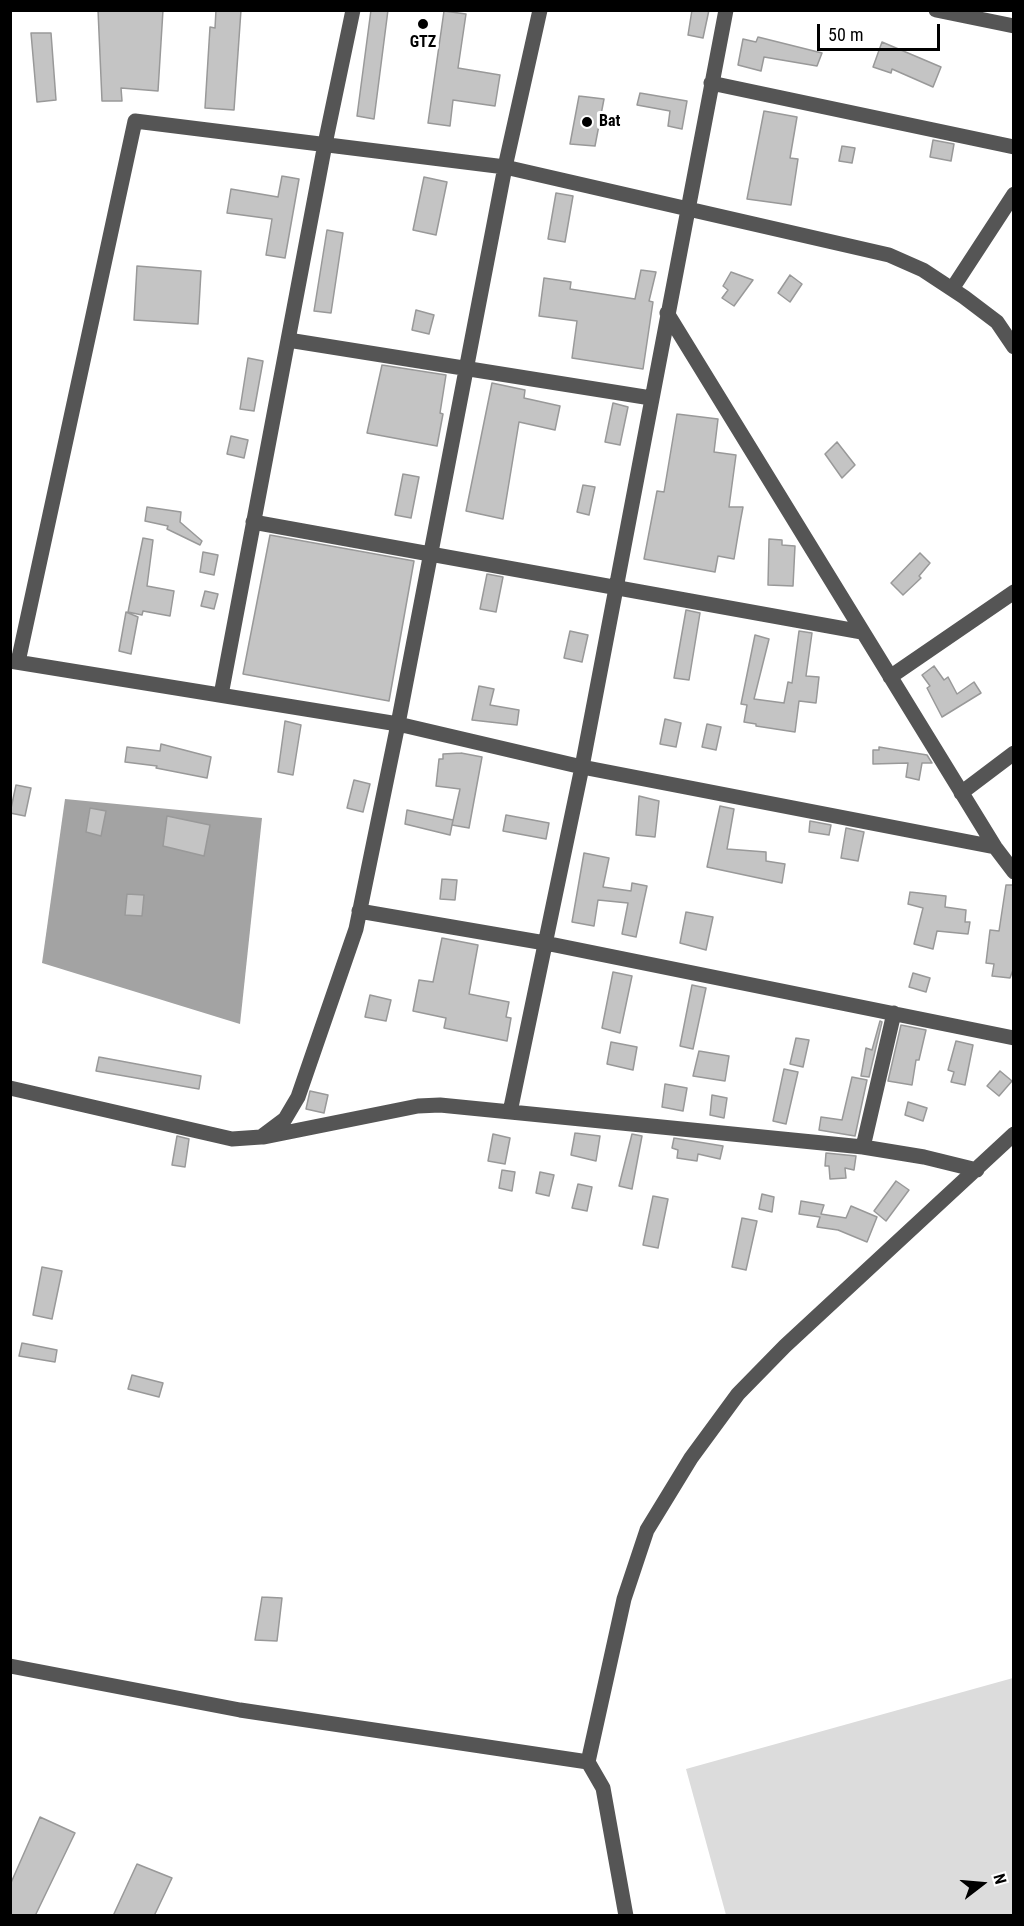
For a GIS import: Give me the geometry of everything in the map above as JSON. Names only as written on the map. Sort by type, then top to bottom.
[{"type":"street","points":[[221,695],[325,144],[353,10]]},
{"type":"street","points":[[261,1137],[285,1119],[298,1097],[359,911],[398,724],[505,167],[540,10]]},
{"type":"street","points":[[510,1112],[582,767],[726,10]]},
{"type":"street","points":[[936,10],[1014,26]]},
{"type":"street","points":[[711,83],[1014,147]]},
{"type":"street","points":[[994,847],[582,767],[398,724],[14,662],[135,121],[505,167],[888,255],[923,270],[952,288],[997,322],[1014,347]]},
{"type":"street","points":[[952,288],[1014,194]]},
{"type":"street","points":[[667,313],[994,847],[1014,872]]},
{"type":"street","points":[[288,340],[651,398]]},
{"type":"street","points":[[253,522],[862,632]]},
{"type":"street","points":[[890,677],[1014,592]]},
{"type":"street","points":[[961,793],[1014,753]]},
{"type":"street","points":[[359,911],[545,943],[1014,1038]]},
{"type":"street","points":[[863,1147],[894,1013]]},
{"type":"street","points":[[10,1088],[232,1139],[261,1137],[418,1106],[440,1105],[863,1147],[924,1157],[977,1170]]},
{"type":"street","points":[[626,1916],[603,1788],[588,1762],[624,1599],[647,1530],[691,1458],[738,1394],[1014,1134]]},
{"type":"street","points":[[10,1666],[240,1710],[588,1762]]},
{"type":"shaded area","points":[[65,799],[262,818],[240,1024],[42,963]]},
{"type":"shaded area","points":[[1013,1678],[1013,1915],[726,1915],[686,1769]]},
{"type":"building","points":[[98,10],[163,10],[158,91],[121,88],[122,101],[102,101]]},
{"type":"building","points":[[216,10],[241,10],[234,110],[205,108],[210,27],[215,28]]},
{"type":"building","points":[[371,10],[388,10],[374,119],[357,116]]},
{"type":"building","points":[[692,10],[709,10],[703,38],[688,35]]},
{"type":"building","points":[[444,11],[466,14],[458,68],[500,75],[495,106],[453,100],[450,126],[428,123]]},
{"type":"building","points":[[31,33],[51,33],[56,100],[37,102]]},
{"type":"building","points":[[758,37],[822,53],[817,66],[764,57],[761,71],[738,65],[743,39],[756,42]]},
{"type":"building","points":[[882,42],[941,67],[933,87],[892,69],[891,73],[873,67]]},
{"type":"building","points":[[640,93],[687,101],[682,129],[668,126],[670,111],[637,105]]},
{"type":"building","name":"Bat","points":[[579,96],[604,99],[595,146],[570,144]]},
{"type":"building","points":[[764,111],[797,117],[790,158],[798,159],[791,205],[747,199]]},
{"type":"building","points":[[933,140],[954,144],[951,161],[930,157]]},
{"type":"building","points":[[842,146],[855,148],[852,163],[839,161]]},
{"type":"building","points":[[282,176],[299,179],[285,258],[266,255],[272,219],[227,213],[231,189],[278,197]]},
{"type":"building","points":[[424,177],[447,182],[436,235],[413,230]]},
{"type":"building","points":[[556,193],[573,196],[565,242],[548,239]]},
{"type":"building","points":[[327,230],[343,233],[331,313],[314,311]]},
{"type":"building","points":[[137,266],[201,271],[198,324],[134,320]]},
{"type":"building","points":[[641,270],[656,272],[649,301],[653,302],[643,369],[572,358],[577,321],[539,316],[544,278],[571,282],[570,289],[635,299]]},
{"type":"building","points":[[731,272],[753,280],[734,306],[722,298],[728,290],[723,286]]},
{"type":"building","points":[[790,275],[802,284],[790,302],[778,293]]},
{"type":"building","points":[[416,310],[434,315],[429,334],[412,330]]},
{"type":"building","points":[[248,358],[263,361],[254,411],[240,409]]},
{"type":"building","points":[[382,365],[446,375],[440,413],[443,414],[437,446],[367,433]]},
{"type":"building","points":[[492,383],[525,390],[524,398],[560,406],[555,430],[519,422],[503,519],[466,511]]},
{"type":"building","points":[[613,403],[628,407],[620,445],[605,442]]},
{"type":"building","points":[[677,414],[718,419],[714,452],[736,455],[729,507],[743,507],[734,559],[718,556],[715,572],[644,559],[657,491],[664,492]]},
{"type":"building","points":[[231,436],[248,440],[244,458],[227,454]]},
{"type":"building","points":[[837,442],[855,465],[842,478],[825,454]]},
{"type":"building","points":[[403,474],[419,477],[411,518],[395,515]]},
{"type":"building","points":[[583,485],[595,487],[589,515],[577,512]]},
{"type":"building","points":[[147,507],[181,512],[180,522],[202,541],[200,545],[167,529],[168,526],[145,521]]},
{"type":"building","points":[[270,535],[414,561],[389,701],[243,674]]},
{"type":"building","points":[[143,538],[153,540],[147,586],[174,591],[170,616],[143,611],[142,615],[128,612]]},
{"type":"building","points":[[769,539],[782,540],[782,545],[795,546],[793,586],[768,585]]},
{"type":"building","points":[[203,552],[218,555],[214,575],[200,572]]},
{"type":"building","points":[[920,553],[930,563],[919,576],[921,578],[903,595],[891,583]]},
{"type":"building","points":[[487,574],[503,577],[496,612],[480,609]]},
{"type":"building","points":[[205,591],[218,594],[214,609],[201,606]]},
{"type":"building","points":[[686,610],[700,613],[689,680],[674,678]]},
{"type":"building","points":[[126,612],[138,617],[131,654],[119,651]]},
{"type":"building","points":[[570,631],[588,635],[582,662],[564,658]]},
{"type":"building","points":[[799,631],[812,633],[806,676],[819,677],[816,703],[799,701],[795,732],[744,722],[747,705],[741,704],[755,635],[769,639],[754,699],[784,703],[788,682],[792,683]]},
{"type":"building","points":[[934,666],[944,680],[948,677],[957,694],[974,682],[981,693],[942,717],[927,688],[930,686],[922,675]]},
{"type":"building","points":[[479,686],[494,689],[490,705],[519,710],[517,725],[472,720]]},
{"type":"building","points":[[665,719],[681,723],[676,747],[660,744]]},
{"type":"building","points":[[285,721],[301,725],[293,775],[278,772]]},
{"type":"building","points":[[707,724],[721,727],[716,750],[702,747]]},
{"type":"building","points":[[161,744],[211,757],[207,778],[156,768],[157,766],[125,762],[127,747],[160,751]]},
{"type":"building","points":[[879,747],[927,755],[932,763],[922,763],[919,780],[906,777],[908,763],[873,764],[873,750],[879,750]]},
{"type":"building","points":[[461,753],[482,757],[469,828],[452,825],[460,789],[436,786],[439,759],[443,759],[443,754]]},
{"type":"building","points":[[354,780],[370,784],[363,812],[347,808]]},
{"type":"building","points":[[16,785],[31,788],[25,816],[10,813]]},
{"type":"building","points":[[639,796],[659,801],[655,837],[636,835]]},
{"type":"building","points":[[720,806],[734,809],[727,849],[766,852],[766,861],[785,864],[782,883],[707,867]]},
{"type":"building","points":[[90,808],[106,811],[101,836],[86,832]]},
{"type":"building","points":[[407,810],[453,820],[450,835],[405,824]]},
{"type":"building","points":[[506,815],[549,823],[546,839],[503,831]]},
{"type":"building","points":[[167,816],[210,825],[204,856],[163,846]]},
{"type":"building","points":[[810,821],[831,825],[829,835],[809,832]]},
{"type":"building","points":[[846,828],[864,832],[858,861],[841,858]]},
{"type":"building","points":[[584,853],[609,858],[603,887],[631,891],[632,883],[647,886],[636,937],[622,934],[628,903],[598,900],[594,926],[572,922]]},
{"type":"building","points":[[442,879],[457,880],[455,900],[440,899]]},
{"type":"building","points":[[1006,885],[1014,885],[1014,967],[1010,978],[992,976],[994,964],[986,963],[990,930],[999,931]]},
{"type":"building","points":[[910,892],[946,896],[945,907],[966,910],[965,922],[970,922],[968,934],[937,931],[933,949],[914,944],[923,908],[908,904]]},
{"type":"building","points":[[127,894],[144,895],[142,916],[125,915]]},
{"type":"building","points":[[686,912],[713,917],[706,950],[680,943]]},
{"type":"building","points":[[442,938],[478,945],[469,994],[509,1002],[506,1017],[511,1018],[507,1041],[444,1028],[446,1018],[413,1011],[419,980],[433,982]]},
{"type":"building","points":[[613,972],[632,976],[620,1033],[602,1028]]},
{"type":"building","points":[[913,973],[930,978],[926,992],[909,987]]},
{"type":"building","points":[[692,985],[706,988],[693,1049],[680,1046]]},
{"type":"building","points":[[370,995],[391,1000],[386,1021],[365,1017]]},
{"type":"building","points":[[880,1021],[882,1022],[869,1077],[861,1076],[866,1048],[872,1050]]},
{"type":"building","points":[[901,1025],[926,1030],[919,1060],[916,1060],[912,1085],[888,1081]]},
{"type":"building","points":[[796,1038],[809,1040],[803,1067],[790,1064]]},
{"type":"building","points":[[956,1041],[973,1045],[965,1085],[951,1082],[954,1072],[948,1070]]},
{"type":"building","points":[[611,1042],[637,1047],[633,1070],[607,1064]]},
{"type":"building","points":[[699,1051],[729,1056],[725,1081],[693,1076]]},
{"type":"building","points":[[99,1057],[201,1076],[199,1089],[96,1071]]},
{"type":"building","points":[[784,1069],[798,1072],[786,1124],[773,1121]]},
{"type":"building","points":[[1000,1071],[1012,1081],[999,1096],[987,1086]]},
{"type":"building","points":[[852,1077],[867,1080],[855,1136],[819,1130],[821,1117],[842,1120]]},
{"type":"building","points":[[665,1084],[687,1088],[683,1111],[662,1107]]},
{"type":"building","points":[[310,1091],[328,1095],[324,1113],[306,1109]]},
{"type":"building","points":[[712,1095],[727,1098],[724,1118],[710,1115]]},
{"type":"building","points":[[908,1102],[927,1108],[923,1121],[905,1115]]},
{"type":"building","points":[[575,1133],[600,1136],[596,1161],[571,1155]]},
{"type":"building","points":[[493,1134],[510,1138],[505,1164],[488,1161]]},
{"type":"building","points":[[632,1134],[642,1136],[632,1189],[619,1186]]},
{"type":"building","points":[[177,1136],[189,1139],[185,1167],[172,1165]]},
{"type":"building","points":[[674,1138],[723,1146],[720,1159],[698,1154],[697,1161],[677,1158],[678,1150],[672,1148]]},
{"type":"building","points":[[826,1153],[856,1156],[854,1170],[845,1168],[846,1178],[830,1179],[829,1166],[825,1166]]},
{"type":"building","points":[[502,1170],[515,1172],[512,1191],[499,1188]]},
{"type":"building","points":[[540,1172],[554,1175],[549,1196],[536,1193]]},
{"type":"building","points":[[896,1181],[909,1190],[886,1221],[874,1211]]},
{"type":"building","points":[[578,1184],[592,1187],[587,1211],[572,1208]]},
{"type":"building","points":[[762,1194],[774,1197],[772,1212],[759,1209]]},
{"type":"building","points":[[653,1196],[668,1199],[658,1248],[643,1245]]},
{"type":"building","points":[[801,1201],[824,1205],[821,1214],[846,1218],[851,1206],[877,1217],[867,1242],[838,1230],[817,1227],[820,1217],[799,1214]]},
{"type":"building","points":[[742,1218],[757,1221],[746,1270],[732,1267]]},
{"type":"building","points":[[42,1267],[62,1271],[52,1319],[33,1315]]},
{"type":"building","points":[[22,1343],[57,1350],[55,1362],[19,1356]]},
{"type":"building","points":[[132,1375],[163,1383],[159,1397],[128,1389]]},
{"type":"building","points":[[262,1597],[282,1598],[277,1641],[255,1640]]},
{"type":"building","points":[[40,1817],[75,1833],[35,1916],[10,1916],[10,1885]]},
{"type":"building","points":[[137,1864],[172,1878],[154,1916],[113,1916]]},
{"type":"place","name":"GTZ","points":[[423,24]]},
{"type":"place","name":"Bat","points":[[587,122]]}]
